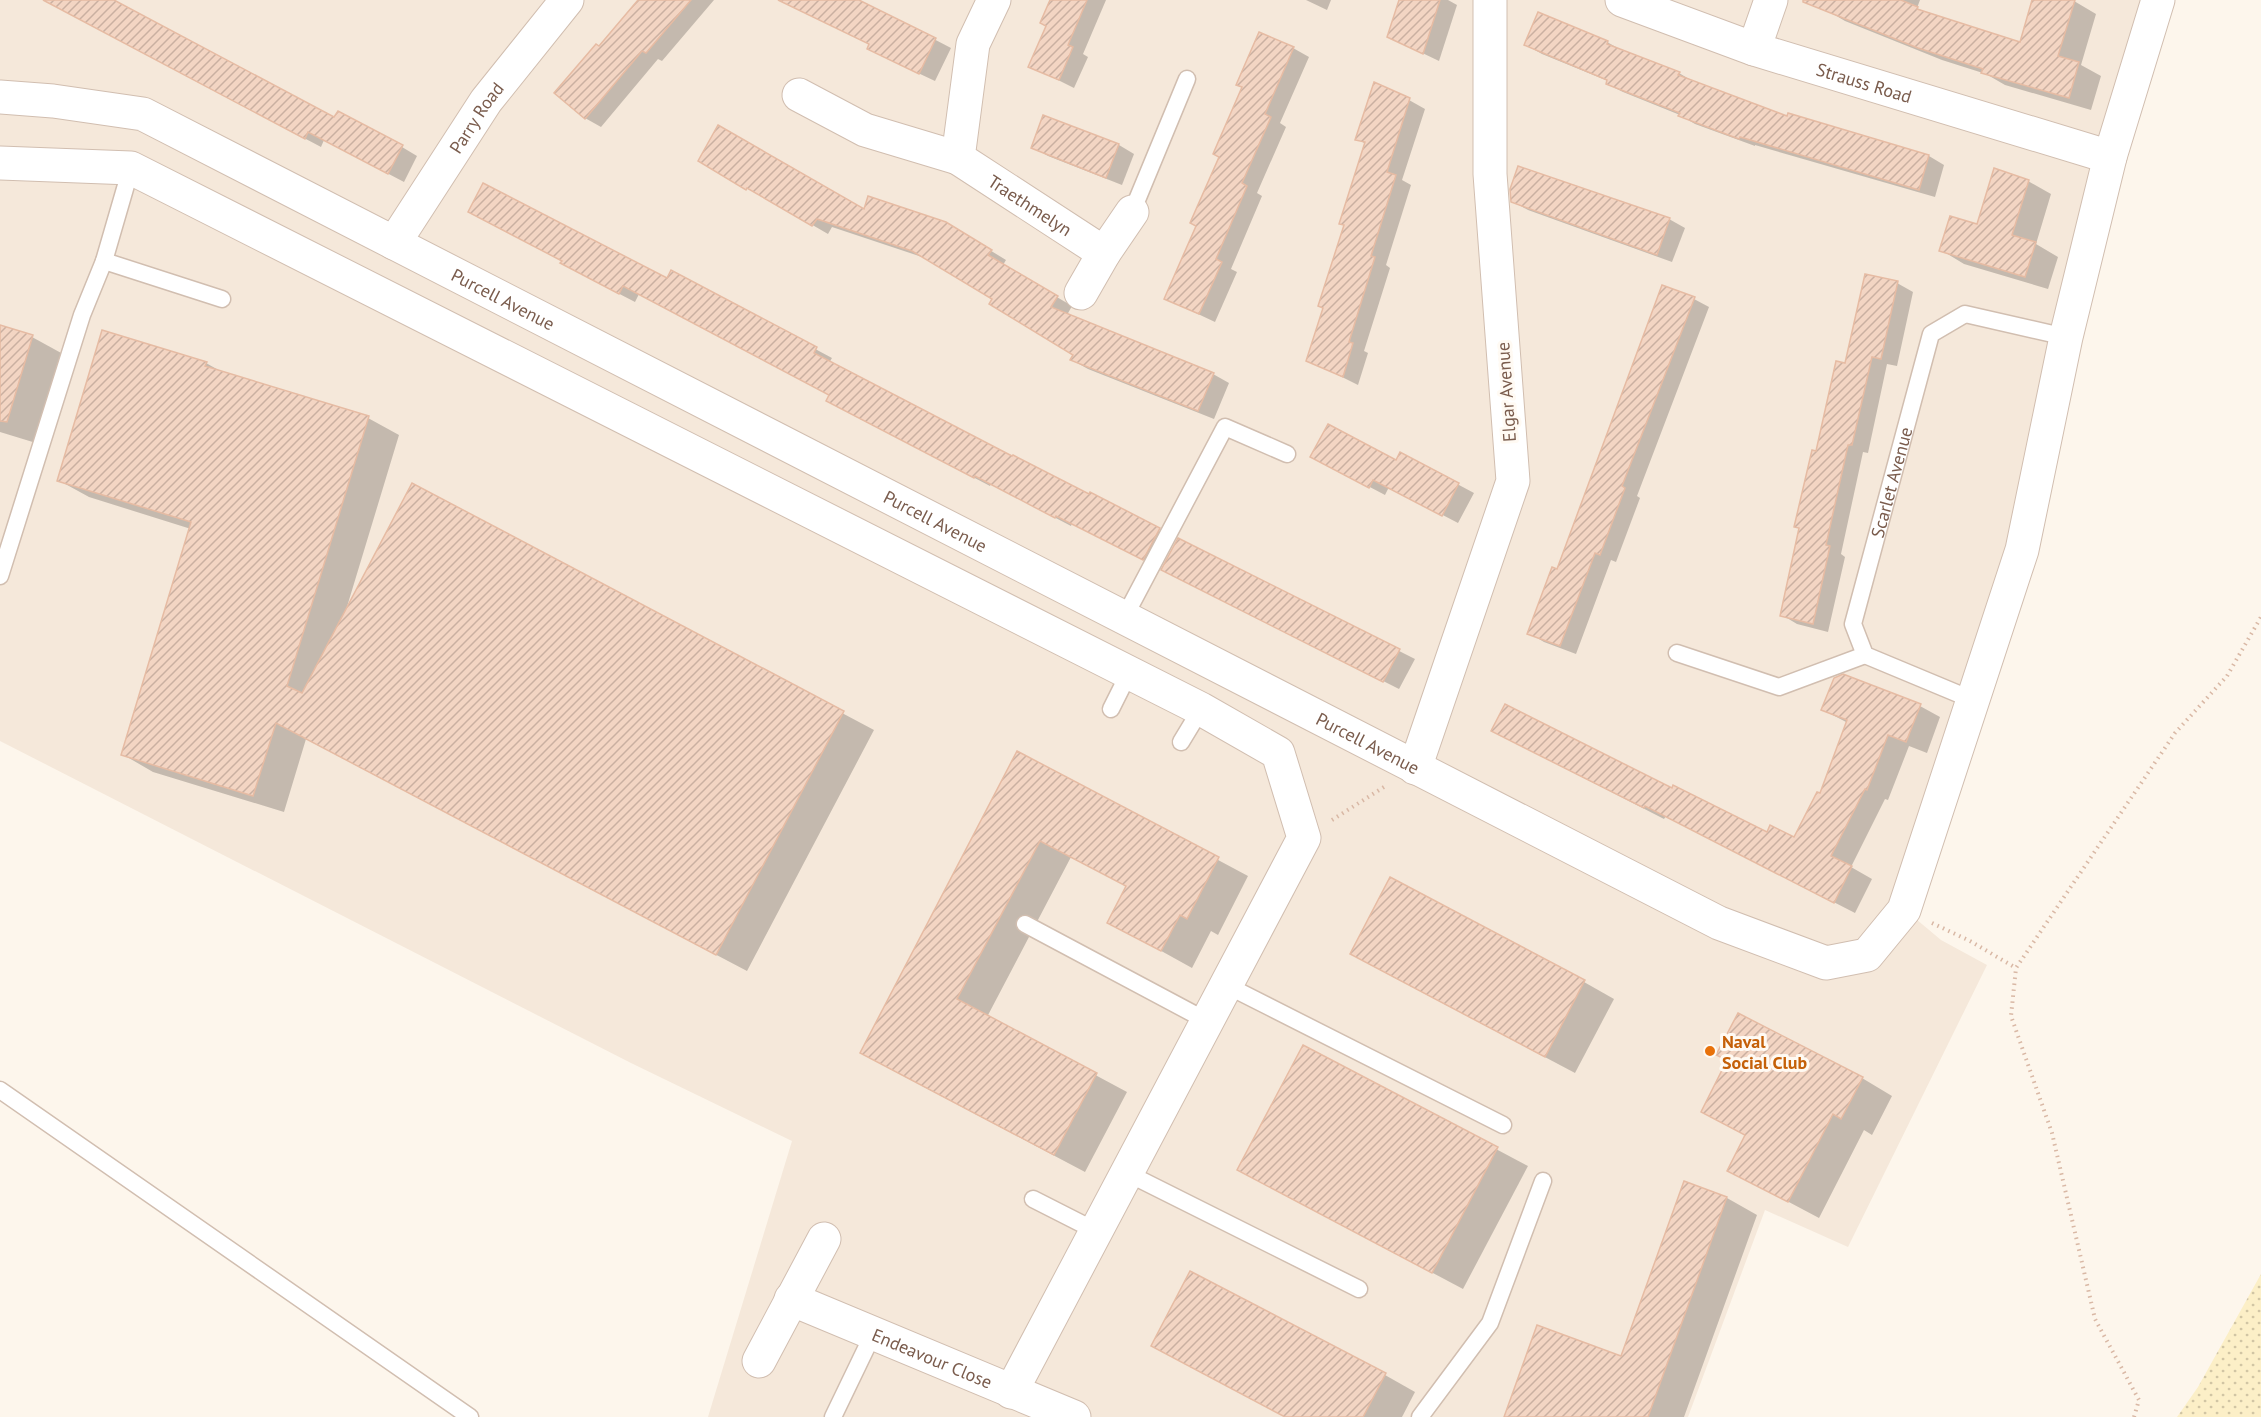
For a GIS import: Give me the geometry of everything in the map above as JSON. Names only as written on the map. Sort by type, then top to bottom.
[{"type":"street","name":"Parry Road","points":[[394,243],[486,100],[567,0]]},
{"type":"street","points":[[958,158],[973,44],[994,0]]},
{"type":"street","name":"Elgar Avenue","points":[[1415,768],[1513,481],[1490,174],[1490,0]]},
{"type":"street","name":"Strauss Road","points":[[1622,0],[1754,49],[2110,157]]},
{"type":"street","points":[[1754,49],[1770,0]]},
{"type":"street","points":[[1904,910],[2022,550],[2066,338],[2110,157],[2158,0]]},
{"type":"street","name":"Traethmelyn","points":[[799,95],[865,130],[958,158],[1104,253]]},
{"type":"street","name":"Purcell Avenue","points":[[0,97],[53,101],[143,114],[1719,923],[1826,963],[1867,955],[1904,910]]},
{"type":"street","points":[[1,166],[131,168],[1201,709],[1278,753],[1304,838],[1011,1392]]},
{"type":"street","points":[[1081,293],[1131,212]]},
{"type":"street","points":[[759,1361],[824,1239]]},
{"type":"street","name":"Endeavour Close","points":[[791,1299],[1074,1417]]},
{"type":"lane","points":[[1131,212],[1187,79]]},
{"type":"lane","points":[[0,575],[82,315],[104,261],[131,168]]},
{"type":"lane","points":[[104,261],[222,298]]},
{"type":"lane","name":"Scarlet Avenue","points":[[1865,655],[1853,624],[1931,334],[1965,314],[2066,338]]},
{"type":"lane","points":[[1124,618],[1225,427],[1287,454]]},
{"type":"lane","points":[[1677,653],[1779,687],[1865,655],[1973,700]]},
{"type":"lane","points":[[1111,709],[1129,673]]},
{"type":"lane","points":[[1181,742],[1201,709]]},
{"type":"lane","points":[[1025,924],[1207,1021]]},
{"type":"lane","points":[[1226,986],[1503,1125]]},
{"type":"lane","points":[[0,1090],[470,1417]]},
{"type":"lane","points":[[1127,1173],[1359,1290]]},
{"type":"lane","points":[[1420,1417],[1490,1323],[1543,1181]]},
{"type":"lane","points":[[1033,1199],[1096,1232]]},
{"type":"lane","points":[[833,1417],[873,1334]]},
{"type":"path","points":[[2134,1417],[2139,1400],[2096,1319],[2052,1133],[2011,1016],[2016,968],[2175,734],[2227,676],[2261,617]]},
{"type":"path","points":[[1304,838],[1415,768]]},
{"type":"path","points":[[1904,910],[1970,941],[2016,968]]},
{"type":"shaded area","points":[[0,0],[2158,0],[2066,337],[1904,909],[1941,940],[1987,965],[1848,1247],[1765,1210],[1688,1417],[708,1417],[792,1141],[631,1063],[0,741]]},
{"type":"sand","points":[[2261,1274],[2261,1417],[2177,1417],[2198,1387]]},
{"type":"building","points":[[43,0],[114,0],[334,117],[338,111],[403,145],[388,174],[308,132],[305,139]]},
{"type":"building","points":[[638,0],[691,0],[646,53],[642,51],[585,119],[554,93],[596,44],[599,46]]},
{"type":"building","points":[[778,0],[859,0],[936,38],[919,74],[867,49],[869,44]]},
{"type":"building","points":[[1050,0],[1087,0],[1068,45],[1073,47],[1059,80],[1028,67],[1046,26],[1040,23]]},
{"type":"building","points":[[1399,0],[1440,0],[1423,54],[1387,37]]},
{"type":"building","points":[[1803,0],[1901,0],[1918,7],[1917,9],[2020,42],[2032,0],[2075,0],[2058,56],[2079,62],[2069,98],[1981,73],[1983,69],[1918,48],[1803,2]]},
{"type":"building","points":[[1538,12],[1608,41],[1607,44],[1680,72],[1678,75],[1787,116],[1788,113],[1929,155],[1919,190],[1740,137],[1739,139],[1678,116],[1680,113],[1606,84],[1607,80],[1524,45]]},
{"type":"building","points":[[1259,32],[1294,47],[1265,114],[1271,117],[1242,183],[1247,186],[1216,259],[1222,262],[1199,314],[1164,299],[1196,226],[1190,223],[1219,157],[1213,154],[1242,87],[1236,85]]},
{"type":"building","points":[[1374,82],[1410,98],[1387,172],[1396,175],[1371,256],[1375,257],[1349,342],[1353,343],[1343,377],[1306,361],[1323,308],[1318,306],[1344,225],[1339,224],[1365,142],[1355,140]]},
{"type":"building","points":[[1043,115],[1119,144],[1106,178],[1031,148]]},
{"type":"building","points":[[718,125],[864,209],[868,196],[946,222],[992,250],[988,255],[1058,296],[1051,307],[1214,373],[1198,411],[1070,360],[1073,355],[989,304],[992,299],[912,251],[817,219],[812,226],[747,188],[746,190],[698,161]]},
{"type":"building","points":[[1518,166],[1670,218],[1657,255],[1511,202],[1510,189]]},
{"type":"building","points":[[1994,168],[2029,180],[2012,235],[2036,242],[2025,277],[1939,251],[1950,216],[1977,224]]},
{"type":"building","points":[[483,183],[667,278],[671,270],[817,347],[814,353],[1012,456],[1160,528],[1143,560],[975,476],[974,478],[826,401],[829,395],[623,286],[619,294],[468,212]]},
{"type":"building","points":[[1865,274],[1898,281],[1881,359],[1872,357],[1852,445],[1848,445],[1826,545],[1830,546],[1813,624],[1780,616],[1799,528],[1794,527],[1812,450],[1816,451],[1836,361],[1845,363]]},
{"type":"building","points":[[1662,285],[1695,297],[1622,486],[1625,488],[1600,555],[1595,553],[1560,646],[1527,634],[1552,567],[1557,569]]},
{"type":"building","points":[[0,325],[33,335],[7,422],[0,421]]},
{"type":"building","points":[[102,330],[207,362],[205,366],[369,416],[287,686],[302,693],[412,483],[844,711],[716,955],[276,723],[253,796],[121,755],[191,522],[57,481]]},
{"type":"building","points":[[1328,424],[1396,460],[1400,452],[1459,483],[1442,516],[1373,480],[1369,488],[1310,457]]},
{"type":"building","points":[[1178,538],[1400,649],[1383,682],[1161,570]]},
{"type":"building","points":[[1843,674],[1921,704],[1906,742],[1888,735],[1867,790],[1865,789],[1831,856],[1852,866],[1834,903],[1645,806],[1644,808],[1491,731],[1505,704],[1672,788],[1673,785],[1767,832],[1770,825],[1794,837],[1817,792],[1820,793],[1847,720],[1821,710],[1834,678]]},
{"type":"building","points":[[1017,751],[1219,857],[1187,919],[1180,915],[1161,951],[1107,923],[1126,886],[1040,841],[957,999],[1097,1073],[1054,1155],[860,1053]]},
{"type":"building","points":[[1390,877],[1585,980],[1545,1057],[1350,954]]},
{"type":"building","points":[[1738,1013],[1863,1077],[1841,1119],[1833,1114],[1788,1202],[1727,1171],[1745,1135],[1701,1112],[1727,1060],[1716,1055]]},
{"type":"building","points":[[1303,1045],[1498,1147],[1432,1273],[1237,1170]]},
{"type":"building","points":[[1684,1181],[1727,1197],[1648,1417],[1504,1417],[1537,1325],[1621,1356]]},
{"type":"building","points":[[1190,1271],[1386,1373],[1363,1417],[1285,1417],[1151,1346]]},
{"type":"place","name":"Naval Social Club","points":[[1710,1051]]}]
